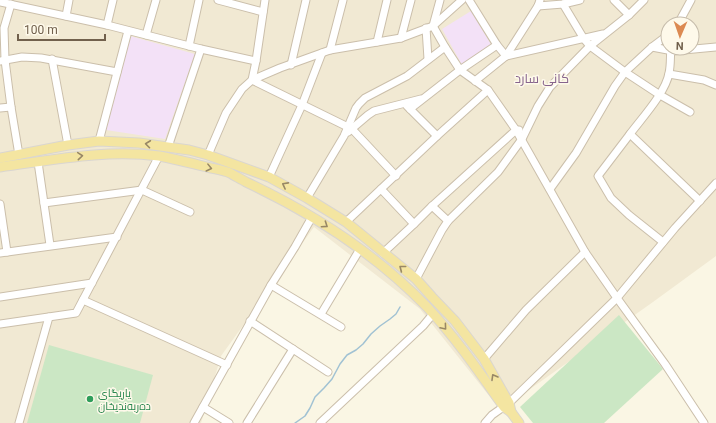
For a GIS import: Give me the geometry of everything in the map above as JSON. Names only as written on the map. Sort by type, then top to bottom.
[{"type":"main road","points":[[0,158],[66,145],[99,141],[139,143],[189,150],[208,155],[269,177],[346,222],[416,279],[455,321],[484,359],[508,408]]},
{"type":"main road","points":[[65,157],[66,145]]},
{"type":"main road","points":[[0,168],[65,157],[101,154],[159,156],[229,173],[265,190],[312,217],[360,250],[403,284],[433,314],[468,356],[518,423]]},
{"type":"main road","points":[[360,250],[362,235]]},
{"type":"main road","points":[[360,250],[367,249],[371,246],[379,250]]},
{"type":"street","points":[[66,16],[69,0]]},
{"type":"street","points":[[107,26],[113,0]]},
{"type":"street","points":[[146,35],[156,0]]},
{"type":"street","points":[[189,46],[199,0]]},
{"type":"street","points":[[252,80],[265,0]]},
{"type":"street","points":[[291,64],[306,0]]},
{"type":"street","points":[[330,50],[343,0]]},
{"type":"street","points":[[377,42],[387,0]]},
{"type":"street","points":[[401,38],[411,0]]},
{"type":"street","points":[[428,60],[429,27],[440,0]]},
{"type":"street","points":[[208,155],[226,113],[242,89],[252,80],[330,50],[401,38],[429,27],[462,0]]},
{"type":"street","points":[[470,0],[497,45],[506,56]]},
{"type":"street","points":[[475,81],[506,56],[539,3],[563,4],[576,0]]},
{"type":"street","points":[[614,0],[629,15]]},
{"type":"street","points":[[416,279],[436,240],[448,221],[498,172],[522,139],[538,106],[550,87],[590,46],[629,15],[644,0]]},
{"type":"street","points":[[682,16],[691,0]]},
{"type":"street","points":[[223,1],[263,12]]},
{"type":"street","points":[[0,2],[11,4],[23,3],[66,16],[256,61]]},
{"type":"street","points":[[11,4],[4,28],[3,60],[19,155]]},
{"type":"street","points":[[563,4],[584,39],[590,46],[625,72],[660,95],[690,112]]},
{"type":"street","points":[[429,27],[445,47],[460,70],[488,90],[516,130],[585,252],[665,364],[704,423]]},
{"type":"street","points":[[99,141],[128,31]]},
{"type":"street","points":[[506,56],[605,34]]},
{"type":"street","points":[[550,189],[576,153],[615,86],[625,72],[660,40]]},
{"type":"street","points":[[410,109],[460,70],[497,45]]},
{"type":"street","points":[[307,198],[349,128],[354,112],[362,101],[368,96],[407,76],[445,47]]},
{"type":"street","points":[[652,47],[660,48]]},
{"type":"street","points":[[700,48],[716,47]]},
{"type":"street","points":[[168,147],[201,49]]},
{"type":"street","points":[[269,177],[302,105],[322,53]]},
{"type":"street","points":[[664,242],[629,215],[611,198],[598,176],[666,86],[669,74],[670,56]]},
{"type":"street","points":[[3,60],[31,57],[52,59],[117,72]]},
{"type":"street","points":[[52,59],[66,145]]},
{"type":"street","points":[[669,74],[704,80],[716,85]]},
{"type":"street","points":[[252,80],[349,128],[396,176]]},
{"type":"street","points":[[346,222],[488,90]]},
{"type":"street","points":[[349,128],[374,111],[425,98]]},
{"type":"street","points":[[404,103],[437,136]]},
{"type":"street","points":[[0,108],[11,107]]},
{"type":"street","points":[[379,250],[414,224],[516,130],[526,130]]},
{"type":"street","points":[[630,134],[700,201]]},
{"type":"street","points":[[0,324],[76,313],[159,156]]},
{"type":"street","points":[[38,162],[50,245]]},
{"type":"street","points":[[485,423],[492,415],[508,408],[617,298],[716,183]]},
{"type":"street","points":[[44,203],[142,190],[190,212]]},
{"type":"street","points":[[381,190],[414,224]]},
{"type":"street","points":[[0,204],[3,252],[117,237]]},
{"type":"street","points":[[432,206],[448,221]]},
{"type":"street","points":[[194,423],[250,321],[312,217]]},
{"type":"street","points":[[321,314],[360,250]]},
{"type":"street","points":[[484,359],[526,310],[585,252]]},
{"type":"street","points":[[0,297],[92,283]]},
{"type":"street","points":[[271,285],[341,327]]},
{"type":"street","points":[[83,300],[227,365]]},
{"type":"street","points":[[320,423],[423,326],[433,314]]},
{"type":"street","points":[[18,423],[49,317]]},
{"type":"street","points":[[250,321],[328,372]]},
{"type":"street","points":[[247,423],[293,349]]},
{"type":"street","points":[[204,406],[229,423]]},
{"type":"shaded area","points":[[0,0],[716,0],[716,256],[516,399],[502,412],[420,309],[314,227],[221,356],[201,423],[0,423]]},
{"type":"shaded area","points":[[471,11],[492,46],[462,65],[442,29]]},
{"type":"shaded area","points":[[130,36],[195,54],[165,139],[106,130]]},
{"type":"green space","points":[[619,315],[663,369],[604,423],[533,423],[520,407]]},
{"type":"green space","name":"یاریگاى ده‌ربه‌ندیخان","points":[[49,345],[153,375],[140,423],[27,423]]},
{"type":"waterway","points":[[295,423],[305,416],[315,397],[332,379],[347,355],[363,344],[371,334],[396,314],[400,307]]},
{"type":"place","name":"یاریگاى ده‌ربه‌ندیخان","points":[[90,399]]},
{"type":"district","name":"کانی سارد","points":[[542,78]]}]
